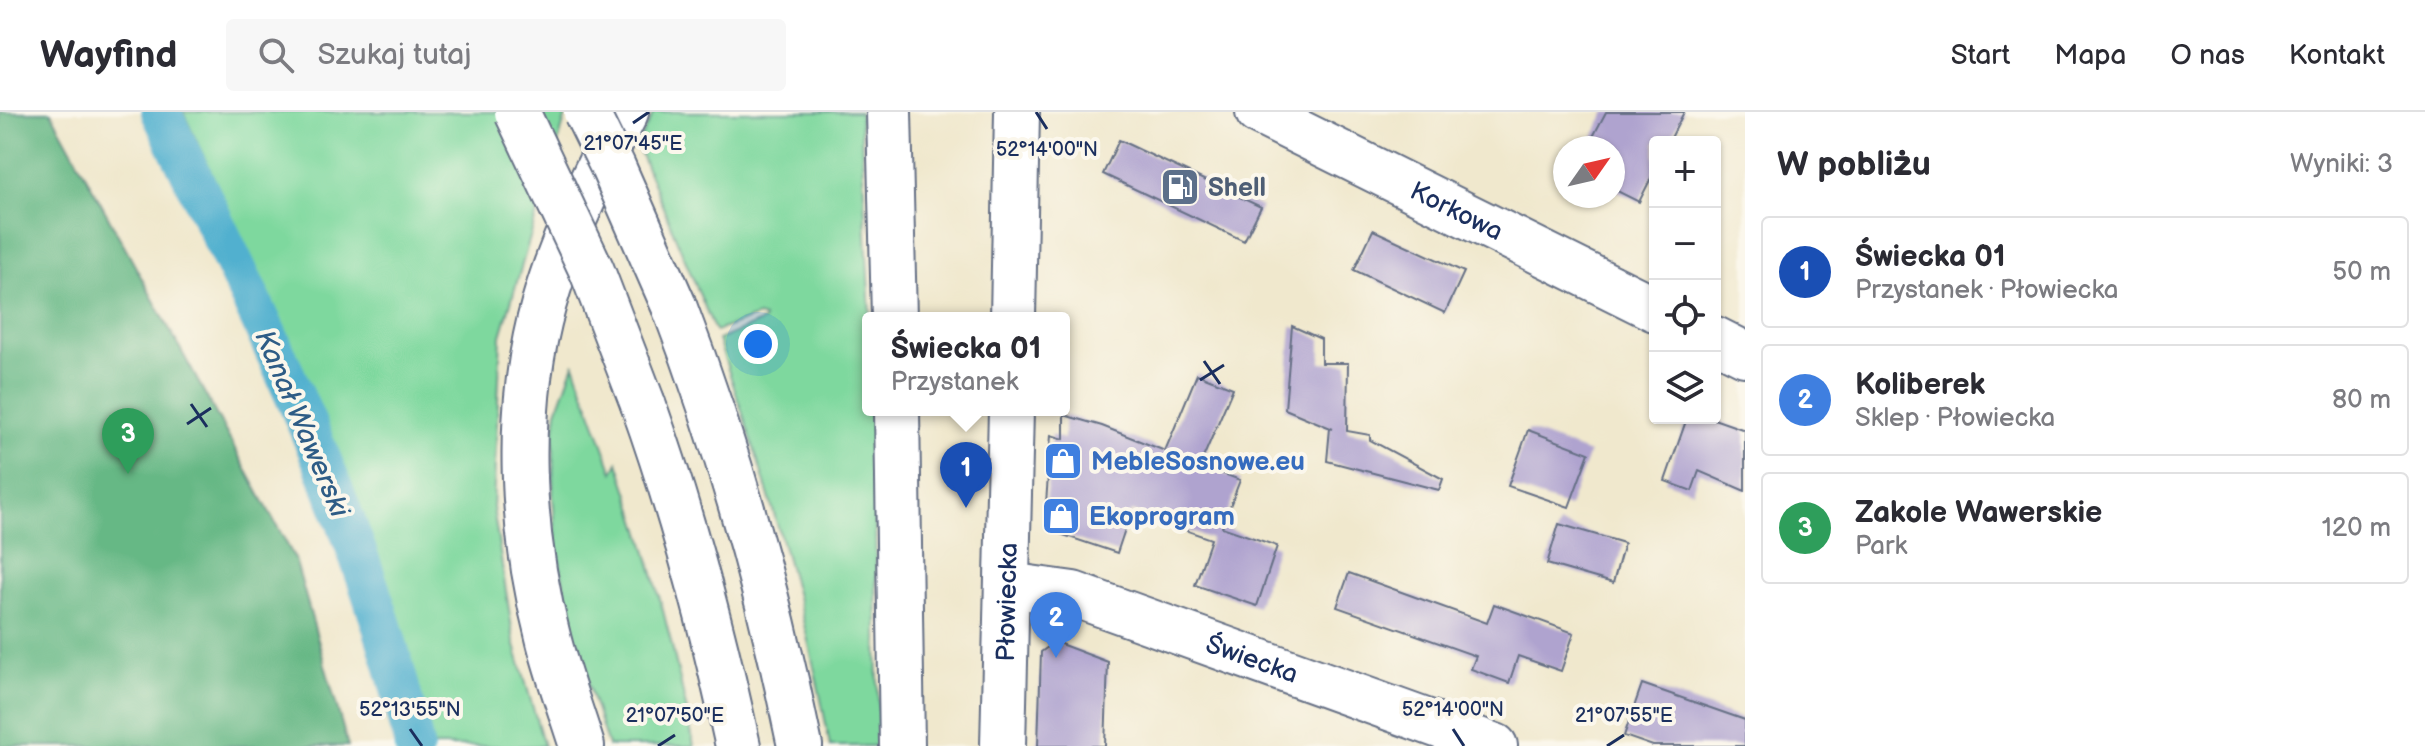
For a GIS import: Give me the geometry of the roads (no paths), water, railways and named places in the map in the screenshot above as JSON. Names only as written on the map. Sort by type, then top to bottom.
[{"type":"main road","points":[[517,112],[592,271],[643,404],[690,550],[723,674],[738,746]]},
{"type":"main road","points":[[586,112],[674,306],[709,401],[765,586],[800,746]]},
{"type":"main road","points":[[582,746],[549,641],[536,581],[527,520],[527,405],[544,302],[587,188],[626,112]]},
{"type":"main road","points":[[889,112],[894,312]]},
{"type":"main road","points":[[1013,312],[1017,112]]},
{"type":"main road","name":"Korkowa","points":[[1258,112],[1649,306]]},
{"type":"main road","points":[[1721,342],[1745,354]]},
{"type":"main road","points":[[897,416],[902,746]]},
{"type":"main road","name":"Płowiecka","points":[[1003,746],[1011,416]]},
{"type":"main road","name":"Świecka","points":[[1008,585],[1073,594],[1495,746]]},
{"type":"waterway","name":"Kanał Wawerski","points":[[161,112],[271,343],[338,502],[368,583],[414,746]]},
{"type":"place","name":"Shell","points":[[1180,187]]},
{"type":"place","name":"MebleSosnowe.eu","points":[[1063,461]]},
{"type":"place","name":"Zakole Wawerskie","points":[[128,474]]},
{"type":"place","name":"Świecka 01","points":[[966,508]]},
{"type":"place","name":"Ekoprogram","points":[[1061,516]]},
{"type":"place","name":"Koliberek","points":[[1056,658]]}]
